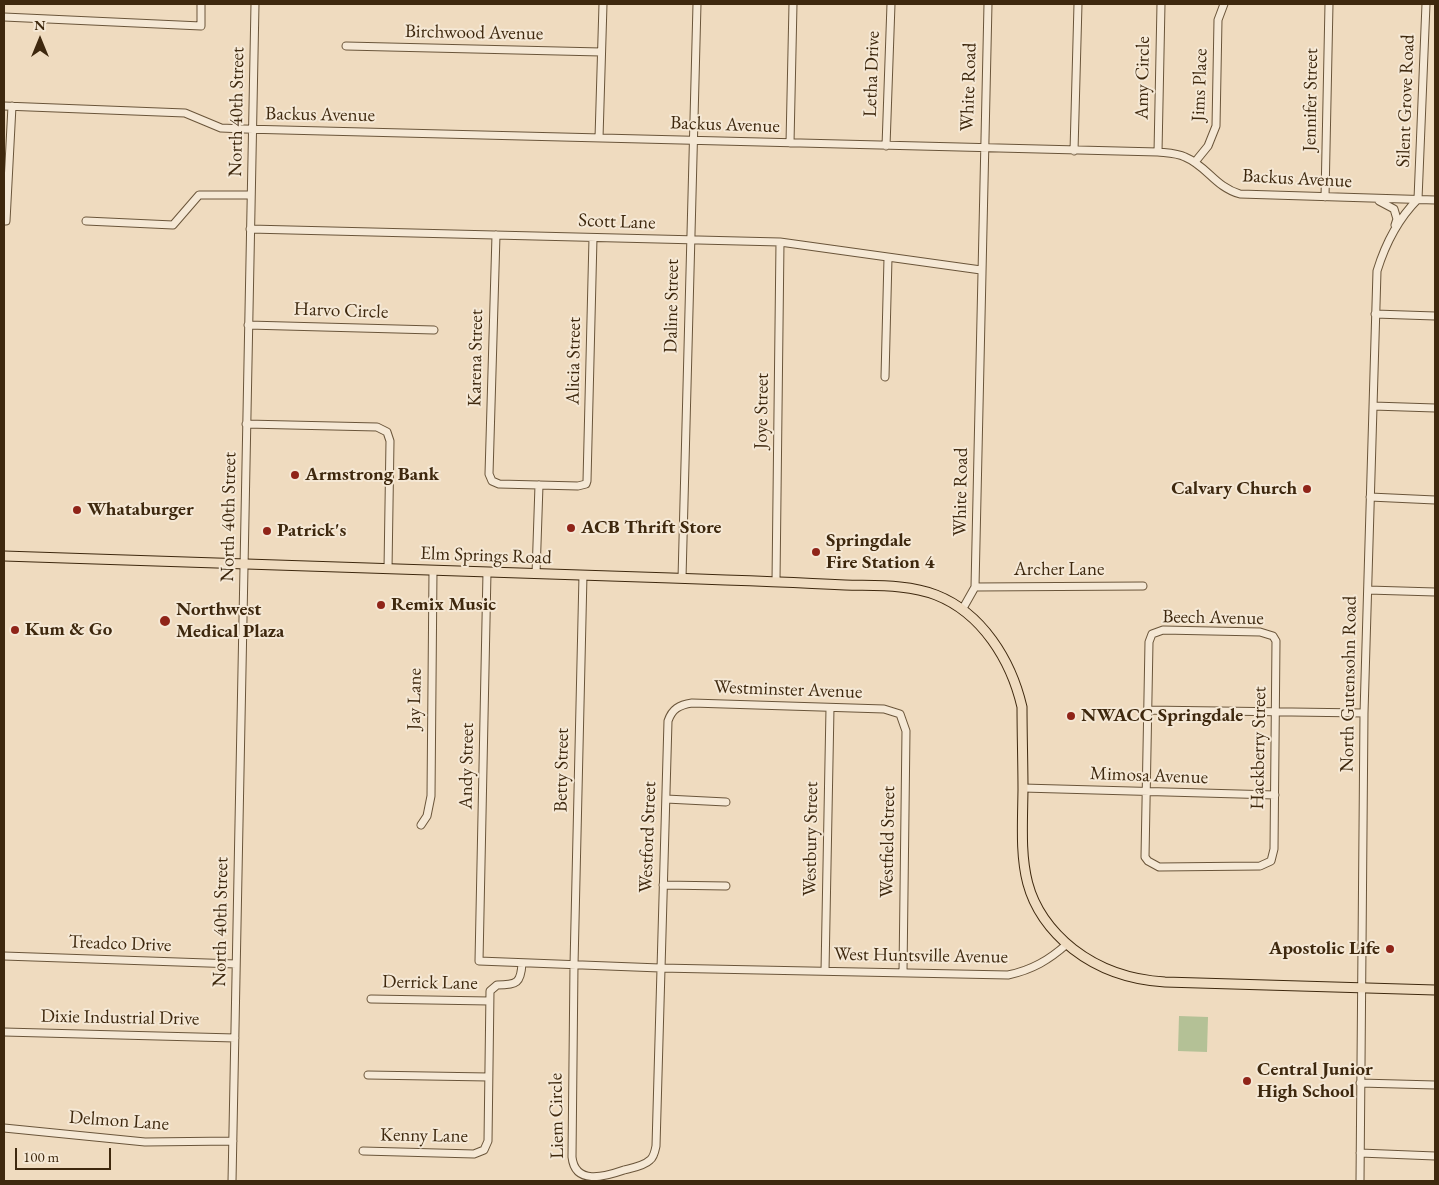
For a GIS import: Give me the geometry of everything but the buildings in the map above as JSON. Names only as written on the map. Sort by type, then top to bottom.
[{"type":"main road","name":"Elm Springs Road","points":[[4,556],[776,581],[912,588],[935,594],[962,610]]},
{"type":"main road","points":[[962,610],[979,624],[1005,660],[1018,691],[1022,707],[1022,858],[1027,884],[1038,910],[1051,928],[1084,957],[1107,970],[1132,978],[1165,982],[1435,990]]},
{"type":"street","points":[[4,17],[201,26],[201,4]]},
{"type":"street","name":"North 40th Street","points":[[232,1181],[255,4]]},
{"type":"street","points":[[599,138],[602,4]]},
{"type":"street","name":"Daline Street","points":[[682,578],[697,4]]},
{"type":"street","points":[[790,144],[793,4]]},
{"type":"street","name":"Letha Drive","points":[[886,146],[891,4]]},
{"type":"street","name":"White Road","points":[[962,610],[975,587],[983,148],[988,4]]},
{"type":"street","points":[[1074,151],[1078,4]]},
{"type":"street","name":"Amy Circle","points":[[1158,152],[1161,4]]},
{"type":"street","name":"Jims Place","points":[[1195,162],[1208,146],[1216,126],[1218,20],[1224,4]]},
{"type":"street","name":"Jennifer Street","points":[[1325,197],[1329,4]]},
{"type":"street","name":"Silent Grove Road","points":[[1418,199],[1426,4]]},
{"type":"street","name":"Birchwood Avenue","points":[[346,46],[601,52]]},
{"type":"street","points":[[5,221],[8,106]]},
{"type":"street","name":"Backus Avenue","points":[[8,106],[185,113],[192,114],[222,128],[1158,152],[1185,156],[1195,162],[1217,184],[1240,194],[1435,200]]},
{"type":"street","points":[[86,221],[173,224],[199,195],[251,195]]},
{"type":"street","points":[[1365,198],[1383,201],[1394,209],[1397,220],[1391,237]]},
{"type":"street","name":"North Gutensohn Road","points":[[1360,1181],[1360,988],[1364,713],[1376,271],[1391,237],[1408,209],[1418,199]]},
{"type":"street","name":"Scott Lane","points":[[250,229],[780,242],[981,270]]},
{"type":"street","name":"Karena Street","points":[[496,235],[490,474],[492,481],[499,484],[538,485]]},
{"type":"street","name":"Alicia Street","points":[[538,485],[578,486],[586,484],[593,238]]},
{"type":"street","name":"Joye Street","points":[[776,581],[780,242]]},
{"type":"street","points":[[885,377],[888,258]]},
{"type":"street","points":[[1375,314],[1435,316]]},
{"type":"street","name":"Harvo Circle","points":[[248,325],[434,330]]},
{"type":"street","points":[[1372,406],[1435,408]]},
{"type":"street","points":[[246,424],[377,427],[387,432],[390,441],[388,569]]},
{"type":"street","points":[[536,574],[538,485]]},
{"type":"street","points":[[1370,497],[1435,500]]},
{"type":"street","name":"Jay Lane","points":[[421,825],[427,816],[430,796],[433,571]]},
{"type":"street","name":"Andy Street","points":[[479,961],[487,572]]},
{"type":"street","name":"Betty Street","points":[[574,965],[584,575]]},
{"type":"street","name":"Archer Lane","points":[[975,587],[1143,586]]},
{"type":"street","points":[[1368,590],[1435,592]]},
{"type":"street","name":"Beech Avenue","points":[[1147,710],[1149,642],[1152,634],[1163,630],[1250,631],[1267,633],[1273,636]]},
{"type":"street","name":"Hackberry Street","points":[[1145,792],[1144,851],[1148,862],[1159,866],[1260,866],[1271,861],[1274,849],[1277,648],[1273,636]]},
{"type":"street","name":"Westminster Avenue","points":[[675,709],[682,704],[692,703],[884,709],[900,714]]},
{"type":"street","name":"Westbury Street","points":[[825,971],[830,708]]},
{"type":"street","name":"Westford Street","points":[[660,968],[668,721],[675,709]]},
{"type":"street","points":[[1145,792],[1147,710],[1364,713]]},
{"type":"street","name":"Westfield Street","points":[[900,714],[906,731],[903,972]]},
{"type":"street","name":"Mimosa Avenue","points":[[1023,788],[1275,795]]},
{"type":"street","points":[[666,799],[726,802]]},
{"type":"street","points":[[663,885],[726,886]]},
{"type":"street","name":"West Huntsville Avenue","points":[[479,961],[660,968],[1008,975],[1037,967],[1050,960],[1068,944]]},
{"type":"street","name":"Treadco Drive","points":[[4,956],[236,964]]},
{"type":"street","points":[[368,1075],[488,1077],[489,1000],[493,988],[497,985],[510,985],[518,981],[521,977],[522,962]]},
{"type":"street","name":"Liem Circle","points":[[574,965],[572,1157],[577,1172],[585,1178],[594,1180],[645,1164],[655,1152],[660,968]]},
{"type":"street","name":"Derrick Lane","points":[[371,999],[489,1000]]},
{"type":"street","name":"Dixie Industrial Drive","points":[[4,1032],[235,1038]]},
{"type":"street","name":"Kenny Lane","points":[[363,1151],[474,1154],[484,1150],[488,1142],[488,1077]]},
{"type":"street","points":[[1360,1083],[1435,1085]]},
{"type":"street","name":"Delmon Lane","points":[[4,1128],[145,1142],[233,1142]]},
{"type":"street","points":[[1360,1153],[1435,1156]]},
{"type":"green space","points":[[1179,1016],[1208,1017],[1207,1052],[1178,1051]]},
{"type":"place","name":"Armstrong Bank","points":[[295,475]]},
{"type":"place","name":"Calvary Church","points":[[1307,489]]},
{"type":"place","name":"Whataburger","points":[[77,510]]},
{"type":"place","name":"ACB Thrift Store","points":[[571,528]]},
{"type":"place","name":"Patrick's","points":[[267,531]]},
{"type":"place","name":"Springdale Fire Station 4","points":[[816,552]]},
{"type":"place","name":"Remix Music","points":[[381,605]]},
{"type":"place","name":"Northwest Medical Plaza","points":[[165,621]]},
{"type":"place","name":"Kum & Go","points":[[15,630]]},
{"type":"place","name":"NWACC Springdale","points":[[1071,716]]},
{"type":"place","name":"Apostolic Life","points":[[1390,949]]},
{"type":"place","name":"Central Junior High School","points":[[1247,1081]]}]
